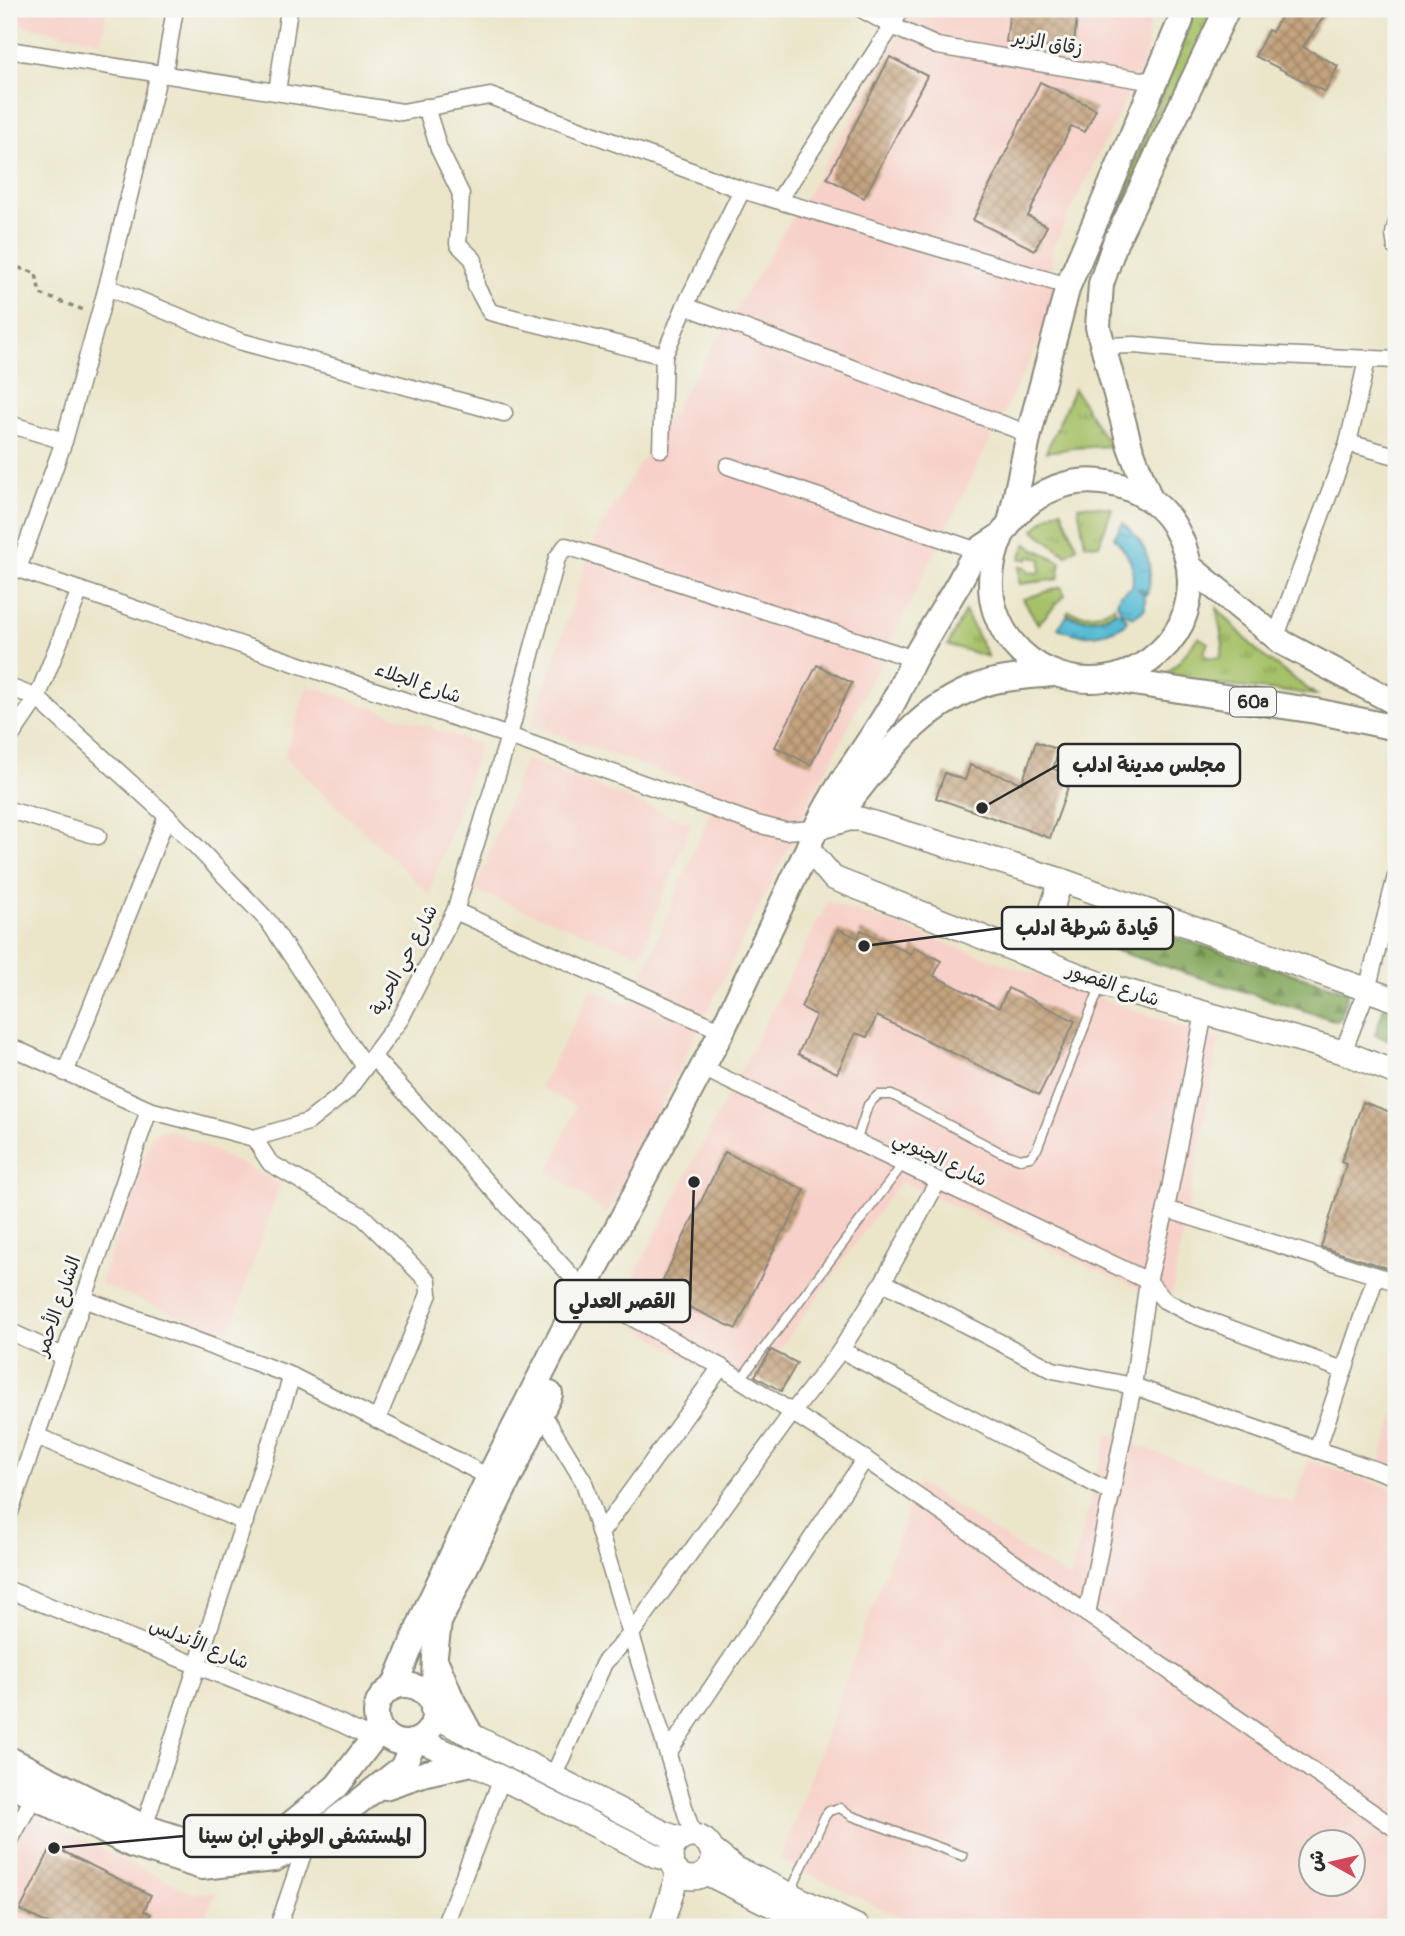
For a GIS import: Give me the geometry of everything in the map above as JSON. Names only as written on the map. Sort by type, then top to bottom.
[{"type":"main road","points":[[9,1759],[39,1787],[132,1845],[202,1867],[274,1859],[307,1842],[402,1768],[416,1741],[429,1731],[434,1713],[439,1622],[541,1411],[590,1294],[852,767],[892,705],[914,659],[978,551],[1007,526],[1034,498],[1061,484],[1092,480],[1122,485],[1150,499],[1169,518],[1183,541],[1190,567],[1189,598],[1180,626],[1162,651],[1138,669],[1110,679],[1079,680],[1054,674],[1030,661],[1009,638],[995,610],[991,580],[996,549],[1007,526],[1068,286],[1181,20],[1181,9]]},
{"type":"main road","points":[[1150,499],[1130,447],[1098,327],[1101,285],[1115,243],[1227,9]]},
{"type":"main road","points":[[1190,567],[1283,643],[1396,704]]},
{"type":"main road","points":[[9,1784],[39,1787],[194,1843],[237,1839],[286,1828],[337,1786],[376,1732],[378,1705],[383,1696],[394,1687],[427,1608],[489,1477],[757,990],[818,839],[868,780],[886,753],[908,729],[941,704],[962,692],[992,681],[1054,674]]},
{"type":"main road","name":"60a","points":[[1110,679],[1316,711],[1396,728]]},
{"type":"main road","points":[[435,1658],[452,1700],[471,1735]]},
{"type":"main road","points":[[394,1687],[411,1686],[422,1691],[430,1699],[434,1713]]},
{"type":"main road","points":[[376,1732],[406,1743],[416,1741]]},
{"type":"main road","points":[[371,1792],[426,1773],[472,1763]]},
{"type":"street","points":[[13,568],[64,442],[107,287],[175,9]]},
{"type":"street","points":[[277,92],[289,9]]},
{"type":"street","name":"زقاق الزير","points":[[861,9],[937,46],[1154,82]]},
{"type":"street","points":[[779,200],[901,9]]},
{"type":"street","points":[[9,50],[402,112],[490,96],[742,190],[1068,286]]},
{"type":"street","points":[[426,107],[439,149],[461,194],[458,244],[474,260],[476,286],[490,312],[664,356]]},
{"type":"street","points":[[661,449],[664,356],[685,306],[742,190]]},
{"type":"street","points":[[1396,225],[1396,248]]},
{"type":"street","points":[[107,287],[239,341],[504,413]]},
{"type":"street","points":[[685,306],[1029,433]]},
{"type":"street","points":[[1103,346],[1135,345],[1208,352],[1396,360]]},
{"type":"street","points":[[1276,636],[1348,443],[1367,360]]},
{"type":"street","points":[[9,424],[64,442]]},
{"type":"street","points":[[1348,443],[1396,456]]},
{"type":"street","points":[[728,466],[978,551]]},
{"type":"street","name":"شارع حي الحرية","points":[[254,1138],[308,1122],[347,1091],[401,1018],[455,911],[509,736],[557,558],[566,546],[914,659]]},
{"type":"street","name":"شارع الجلاء","points":[[13,568],[509,736],[757,824],[818,839]]},
{"type":"street","points":[[9,740],[37,698],[80,590]]},
{"type":"street","points":[[9,687],[37,698],[167,816],[270,922],[369,1062],[590,1294],[721,1367],[865,1459],[1396,1829]]},
{"type":"street","points":[[9,810],[98,836]]},
{"type":"street","points":[[65,1073],[167,816]]},
{"type":"street","points":[[818,839],[860,819],[1060,880],[1396,1000]]},
{"type":"street","name":"شارع القصور","points":[[818,839],[832,878],[1101,984],[1343,1052],[1396,1073]]},
{"type":"street","points":[[1343,1052],[1367,990],[1396,876]]},
{"type":"street","points":[[1036,957],[1060,880]]},
{"type":"street","points":[[455,911],[722,1031]]},
{"type":"street","points":[[1087,1614],[1133,1386],[1148,1281],[1166,1209],[1204,1013]]},
{"type":"street","points":[[9,1046],[149,1110],[254,1138],[270,1163],[362,1216],[428,1281],[429,1294],[377,1420]]},
{"type":"street","name":"شارع الجنوبي","points":[[713,1073],[1148,1281],[1164,1300],[1191,1314],[1343,1370]]},
{"type":"street","name":"الشارع الأحمر","points":[[9,1515],[149,1110]]},
{"type":"street","points":[[553,1777],[604,1664],[631,1634],[841,1350],[883,1282],[938,1181]]},
{"type":"street","points":[[1166,1209],[1396,1282]]},
{"type":"street","points":[[1317,1450],[1377,1276]]},
{"type":"street","points":[[883,1282],[1053,1370],[1133,1386],[1396,1477]]},
{"type":"street","points":[[83,1299],[292,1376],[489,1477]]},
{"type":"street","points":[[9,1331],[63,1356]]},
{"type":"street","points":[[841,1350],[1112,1493]]},
{"type":"street","points":[[600,1534],[721,1367]]},
{"type":"street","points":[[144,1827],[292,1376]]},
{"type":"street","points":[[541,1411],[584,1482],[695,1841],[712,1861],[687,1871],[662,1926]]},
{"type":"street","points":[[36,1436],[245,1522]]},
{"type":"street","points":[[668,1754],[865,1459]]},
{"type":"street","name":"شارع الأندلس","points":[[9,1590],[340,1723],[376,1732]]},
{"type":"street","points":[[434,1713],[553,1777],[666,1834],[695,1841],[735,1868],[858,1927]]},
{"type":"street","points":[[416,1741],[472,1763],[687,1871],[816,1927]]},
{"type":"street","points":[[444,1927],[502,1777]]},
{"type":"street","points":[[9,1842],[39,1787]]},
{"type":"street","points":[[687,1871],[672,1850],[695,1841]]},
{"type":"street","points":[[278,1927],[307,1842]]},
{"type":"lane","points":[[856,1142],[868,1105],[878,1095],[892,1095],[1000,1152],[1020,1159],[1030,1157],[1037,1149],[1101,984]]},
{"type":"lane","points":[[740,1380],[903,1164]]},
{"type":"lane","points":[[789,1894],[825,1816],[829,1811],[840,1808],[852,1815],[963,1856]]},
{"type":"path","points":[[9,265],[36,273],[40,294],[99,315]]},
{"type":"shaded area","points":[[9,9],[107,9],[101,41],[9,23]]},
{"type":"shaded area","points":[[915,9],[1151,9],[1146,58],[1051,251],[1054,311],[607,1214],[549,1171],[576,1107],[540,1087],[592,989],[630,1006],[718,793],[532,725],[596,534],[806,196]]},
{"type":"shaded area","points":[[308,685],[480,745],[429,894],[284,756]]},
{"type":"shaded area","points":[[525,759],[691,823],[641,955],[475,891]]},
{"type":"shaded area","points":[[828,901],[1219,1040],[1170,1303],[900,1181],[745,1398],[616,1312]]},
{"type":"shaded area","points":[[169,1129],[280,1183],[229,1335],[100,1284],[153,1134]]},
{"type":"shaded area","points":[[1396,1410],[1396,1471],[1379,1465]]},
{"type":"shaded area","points":[[1108,1434],[1294,1504],[1308,1460],[1396,1490],[1396,1927],[920,1927],[780,1860],[918,1483],[1070,1579]]},
{"type":"shaded area","points":[[9,1804],[192,1893],[217,1892],[199,1927],[9,1927]]},
{"type":"green space","points":[[1191,9],[1219,9],[1101,248],[1191,21]]},
{"type":"green space","points":[[1074,389],[1110,446],[1046,452]]},
{"type":"green space","points":[[1078,506],[1112,508],[1099,545],[1085,544]]},
{"type":"green space","points":[[1061,509],[1077,547],[1066,555],[1034,530],[1048,516]]},
{"type":"green space","points":[[1026,544],[1061,562],[1058,579],[1019,584],[1019,567],[1027,568],[1027,572],[1040,573],[1041,559],[1029,556],[1028,560],[1020,558]]},
{"type":"green space","points":[[1061,587],[1065,595],[1038,624],[1023,599]]},
{"type":"green space","points":[[1114,606],[1115,611],[1097,618],[1085,619],[1067,614],[1069,611],[1092,614]]},
{"type":"green space","points":[[1217,608],[1259,653],[1316,695],[1161,679],[1179,662],[1198,637],[1208,643],[1204,652],[1206,657],[1220,658],[1223,645]]},
{"type":"green space","points":[[965,611],[988,657],[948,645]]},
{"type":"green space","points":[[1084,911],[1348,991],[1341,1018],[1337,1021],[1082,940],[1078,938],[1077,931]]},
{"type":"green space","points":[[1385,1004],[1396,1007],[1396,1042],[1375,1035]]},
{"type":"water","points":[[1123,523],[1137,538],[1149,564],[1147,594],[1138,589],[1145,595],[1145,609],[1134,617],[1121,612],[1117,603],[1120,594],[1132,587],[1133,579],[1130,560],[1114,537]]},
{"type":"water","points":[[1117,611],[1127,619],[1124,625],[1107,632],[1083,635],[1058,628],[1067,616],[1092,620]]},
{"type":"building","points":[[1010,9],[1078,9],[1073,51],[1006,42]]},
{"type":"building","points":[[1285,9],[1329,9],[1303,47],[1338,66],[1325,92],[1255,56],[1268,30],[1272,32]]},
{"type":"building","points":[[890,57],[927,76],[864,198],[827,178]]},
{"type":"building","points":[[1040,82],[1096,109],[1085,132],[1071,126],[1028,216],[1047,226],[1035,250],[973,220]]},
{"type":"building","points":[[817,665],[852,683],[811,765],[775,747]]},
{"type":"building","points":[[1036,742],[1059,750],[1053,769],[1072,776],[1050,838],[936,798],[945,773],[965,780],[970,765],[1022,783]]},
{"type":"building","points":[[838,929],[858,938],[861,930],[911,954],[914,947],[941,961],[934,976],[999,1008],[1008,988],[1075,1021],[1039,1095],[877,1016],[867,1037],[856,1033],[837,1073],[798,1054],[816,1015],[801,1007]]},
{"type":"building","points":[[1363,1102],[1396,1114],[1396,1151],[1391,1165],[1396,1166],[1396,1271],[1321,1247],[1346,1164],[1341,1162]]},
{"type":"building","points":[[725,1152],[805,1190],[736,1329],[657,1292]]},
{"type":"building","points":[[771,1350],[797,1363],[781,1391],[755,1376]]},
{"type":"building","points":[[52,1846],[151,1895],[144,1911],[151,1914],[144,1927],[54,1927],[20,1910]]},
{"type":"place","name":"مجلس مدينة ادلب","points":[[982,808]]},
{"type":"place","name":"قيادة شرطة ادلب","points":[[864,946]]},
{"type":"place","name":"القصر العدلي","points":[[694,1182]]},
{"type":"place","name":"المستشفى الوطني ابن سينا","points":[[54,1848]]}]
